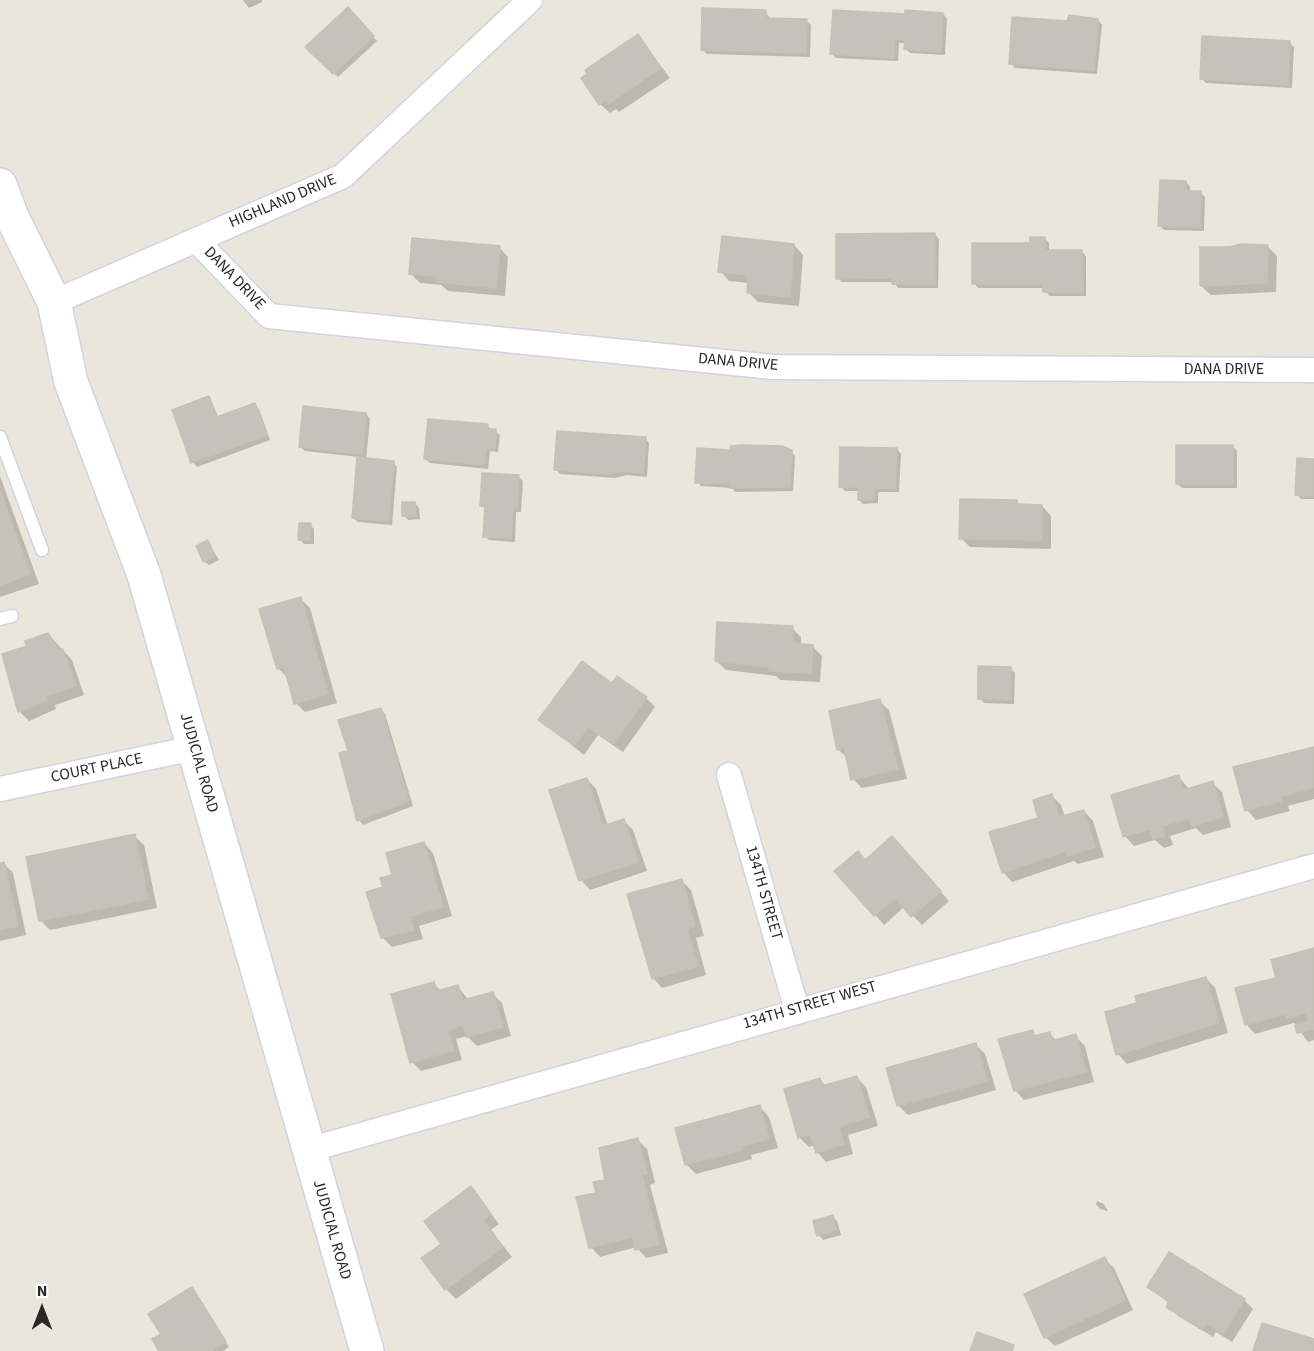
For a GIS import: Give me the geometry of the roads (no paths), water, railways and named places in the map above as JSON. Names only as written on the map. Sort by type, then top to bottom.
[{"type":"street","name":"HIGHLAND DRIVE","points":[[54,302],[344,176],[530,0]]},
{"type":"street","name":"JUDICIAL ROAD","points":[[0,185],[12,217],[54,302],[71,382],[144,575],[367,1351]]},
{"type":"street","name":"DANA DRIVE","points":[[196,240],[269,316],[773,367],[1314,370]]},
{"type":"street","name":"COURT PLACE","points":[[0,789],[194,748]]},
{"type":"street","name":"134TH STREET","points":[[729,775],[797,1010]]},
{"type":"street","name":"134TH STREET WEST","points":[[308,1150],[797,1010],[1314,866]]},
{"type":"lane","points":[[0,437],[42,550]]}]
